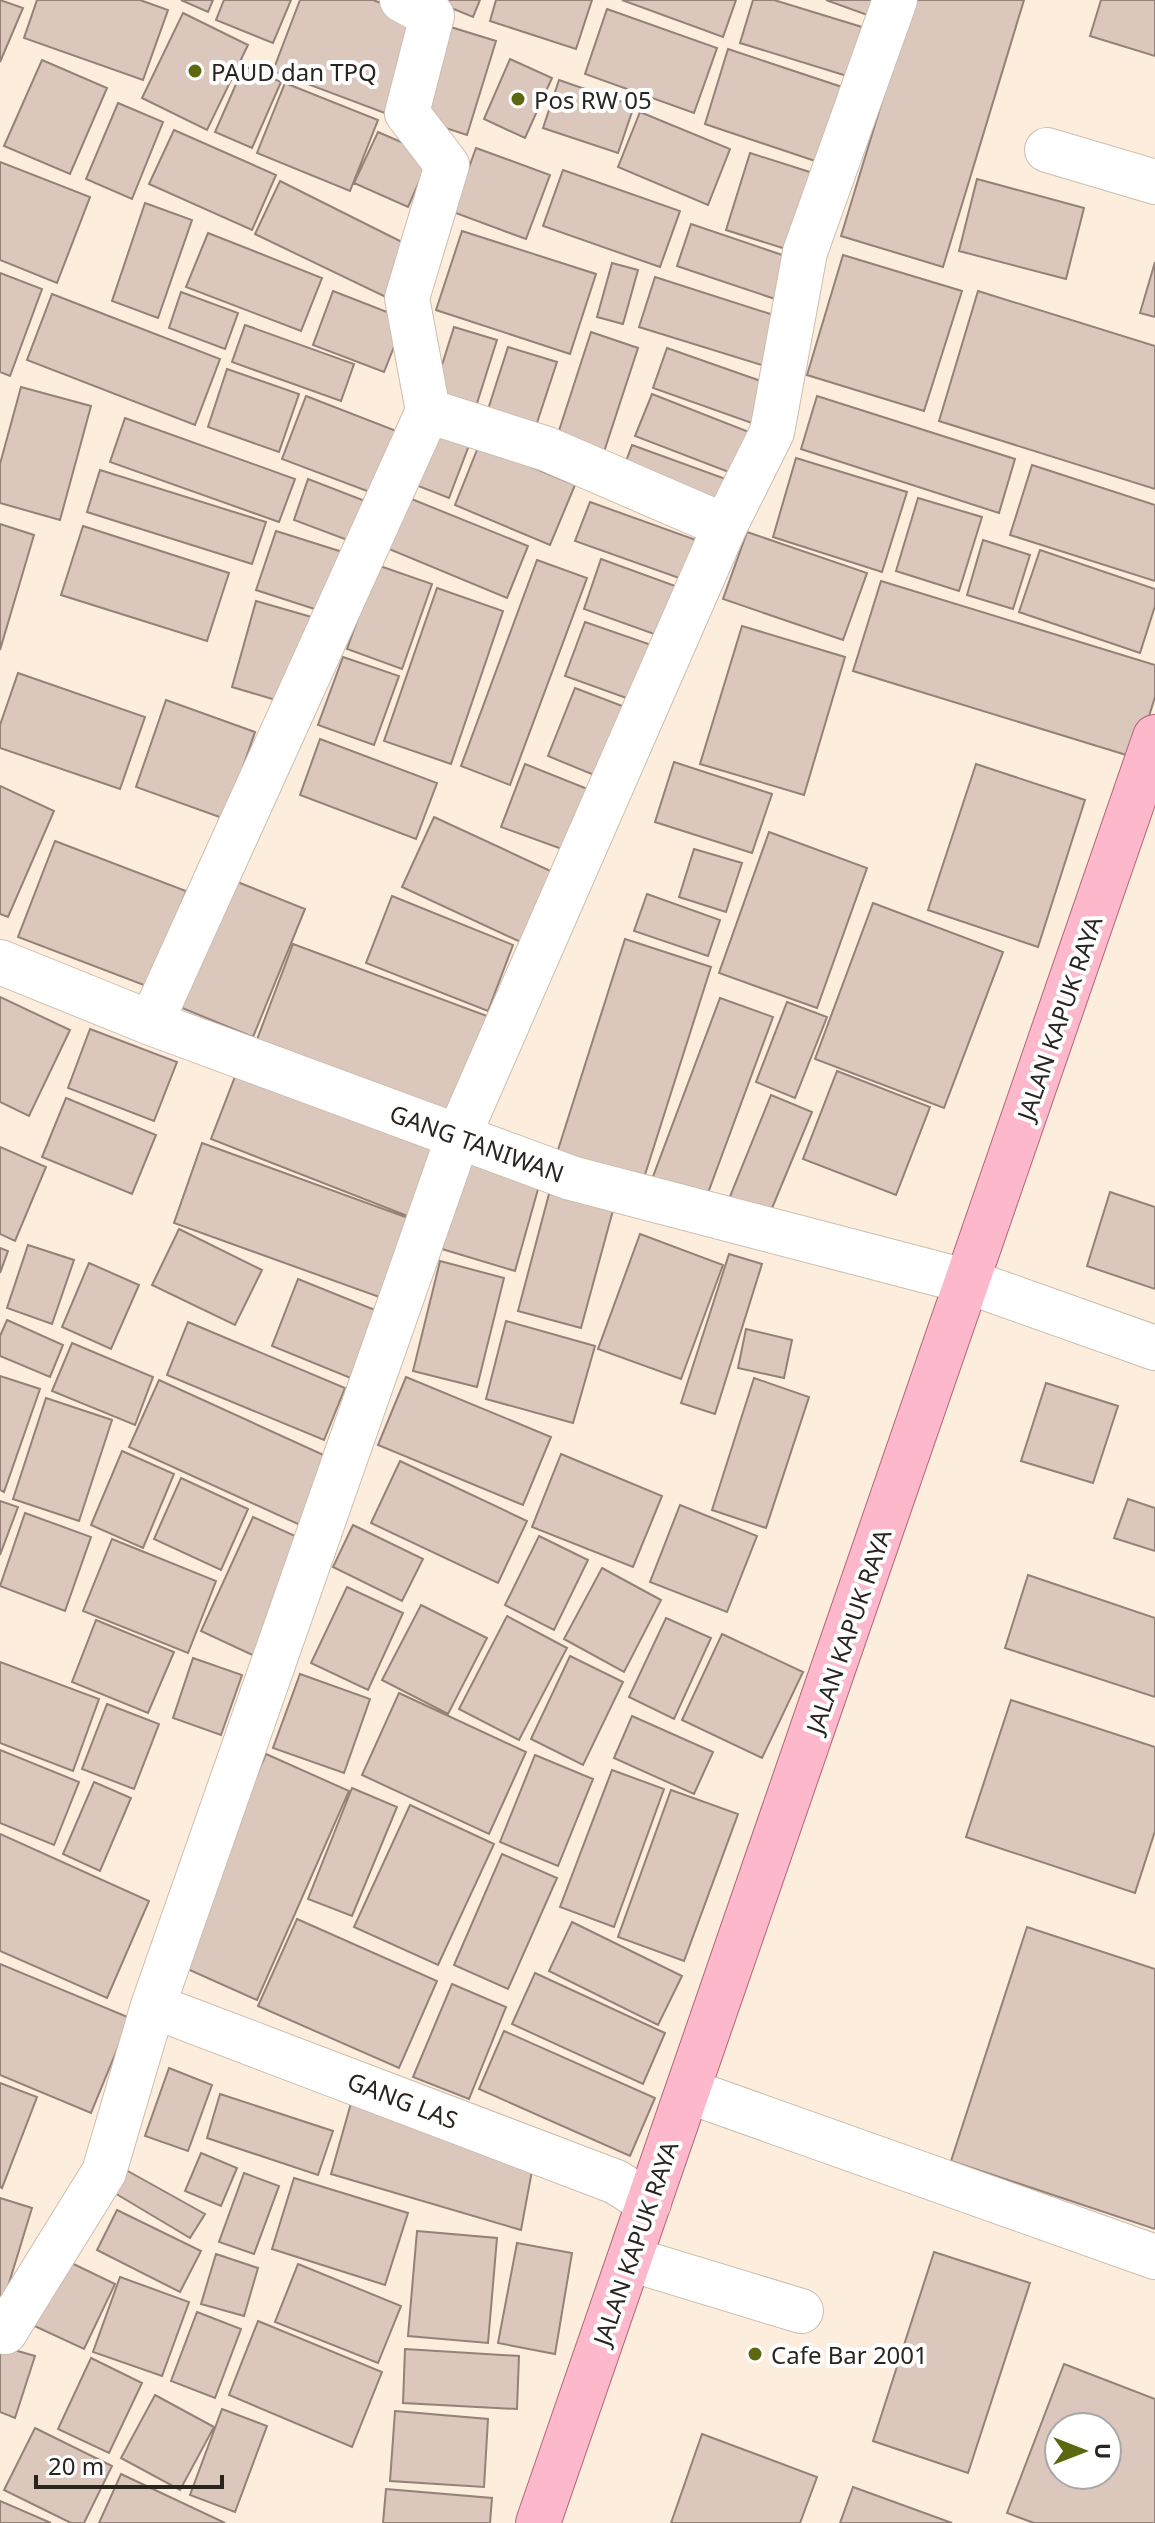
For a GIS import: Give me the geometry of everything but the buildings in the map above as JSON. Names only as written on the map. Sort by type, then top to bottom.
[{"type":"main road","name":"JALAN KAPUK RAYA","points":[[538,2523],[1155,737]]},
{"type":"street","points":[[151,1023],[428,411],[407,298],[447,165],[407,113],[432,16],[402,0]]},
{"type":"street","points":[[0,2330],[5,2332],[104,2172],[153,2006],[458,1137],[725,526],[772,432],[805,252],[895,0]]},
{"type":"street","points":[[1047,150],[1155,182]]},
{"type":"street","points":[[428,411],[547,449],[725,526]]},
{"type":"street","name":"GANG TANIWAN","points":[[0,962],[151,1023],[571,1178],[969,1282],[1155,1348]]},
{"type":"street","name":"GANG LAS","points":[[153,2006],[616,2182],[649,2203]]},
{"type":"street","points":[[688,2091],[1155,2257]]},
{"type":"street","points":[[630,2259],[801,2311]]},
{"type":"place","name":"PAUD dan TPQ","points":[[195,71]]},
{"type":"place","name":"Pos RW 05","points":[[518,99]]},
{"type":"place","name":"Cafe Bar 2001","points":[[755,2354]]}]
